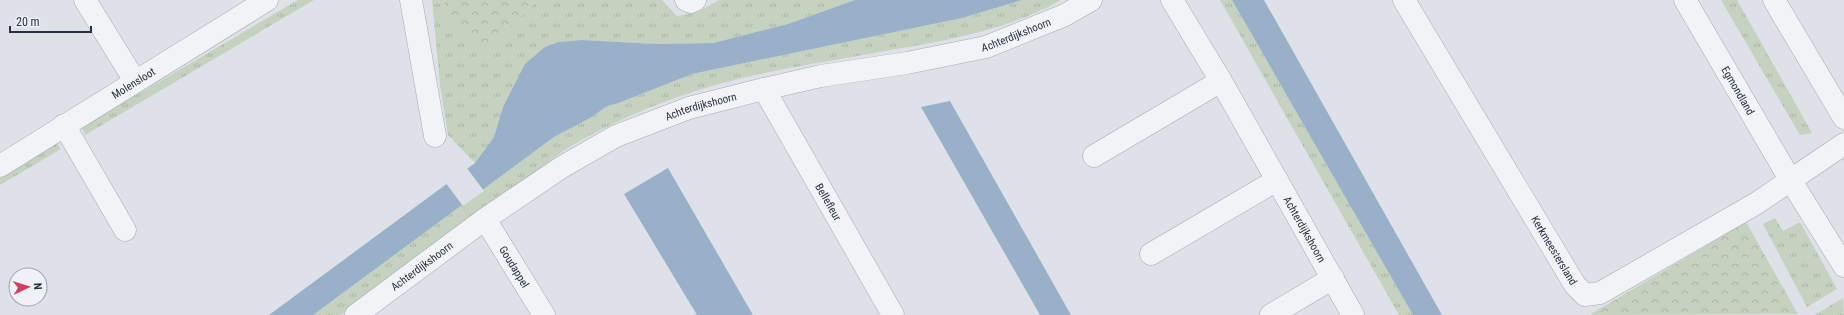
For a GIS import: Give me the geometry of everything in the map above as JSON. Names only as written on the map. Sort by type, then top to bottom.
[{"type":"street","points":[[85,0],[135,81]]},
{"type":"street","name":"Molensloot","points":[[0,166],[267,0]]},
{"type":"street","points":[[411,0],[435,136]]},
{"type":"street","points":[[686,0],[692,2],[695,0]]},
{"type":"street","name":"Achterdijkshoorn","points":[[356,315],[485,219],[562,167],[616,136],[688,108],[764,89],[821,76],[907,63],[986,47],[1065,15],[1091,0]]},
{"type":"street","name":"Achterdijkshoorn","points":[[1172,0],[1221,81],[1353,315]]},
{"type":"street","name":"Kerkmeestersland","points":[[1404,0],[1575,285],[1585,295],[1600,294],[1757,203],[1791,181]]},
{"type":"street","name":"Egmondland","points":[[1685,0],[1791,181],[1844,266]]},
{"type":"street","points":[[1774,0],[1844,118]]},
{"type":"street","points":[[1094,156],[1221,81]]},
{"type":"street","name":"Bellefleur","points":[[764,89],[893,315]]},
{"type":"street","points":[[64,125],[125,230]]},
{"type":"street","points":[[1791,181],[1844,144]]},
{"type":"street","points":[[1152,254],[1277,180]]},
{"type":"street","name":"Goudappel","points":[[485,219],[544,315]]},
{"type":"street","points":[[1271,315],[1333,278]]},
{"type":"green space","points":[[298,0],[314,0],[85,135],[82,127]]},
{"type":"green space","points":[[432,0],[662,0],[677,16],[698,12],[719,0],[855,0],[788,24],[713,43],[656,44],[582,40],[558,42],[545,47],[503,107],[494,137],[475,163],[448,135],[440,85]]},
{"type":"green space","points":[[445,0],[543,0],[533,5],[483,53],[445,17]]},
{"type":"green space","points":[[1022,0],[1061,0],[1040,11],[995,28],[926,44],[793,67],[742,78],[695,91],[627,117],[563,151],[341,315],[313,315],[554,137],[592,117],[607,106],[616,104],[692,74],[962,18]]},
{"type":"green space","points":[[1220,0],[1232,0],[1413,315],[1399,315]]},
{"type":"green space","points":[[1721,0],[1737,0],[1812,133],[1800,135]]},
{"type":"green space","points":[[57,143],[61,149],[0,185],[0,177]]},
{"type":"green space","points":[[1775,218],[1783,231],[1800,222],[1837,289],[1807,307],[1763,224]]},
{"type":"green space","points":[[1746,222],[1798,314],[1591,315],[1591,314]]},
{"type":"green space","points":[[1843,298],[1844,315],[1815,315]]},
{"type":"water","points":[[855,0],[1022,0],[962,18],[692,74],[616,104],[607,106],[592,117],[554,137],[313,315],[269,315],[475,163],[494,137],[503,107],[525,64],[545,47],[558,42],[582,40],[656,44],[713,43],[788,24]]},
{"type":"water","points":[[1232,0],[1264,0],[1442,315],[1413,315]]},
{"type":"water","points":[[950,101],[1071,315],[1040,315],[921,107]]},
{"type":"water","points":[[668,168],[753,315],[697,315],[624,194]]},
{"type":"pier","points":[[466,167],[484,191],[463,206],[445,182]]}]
